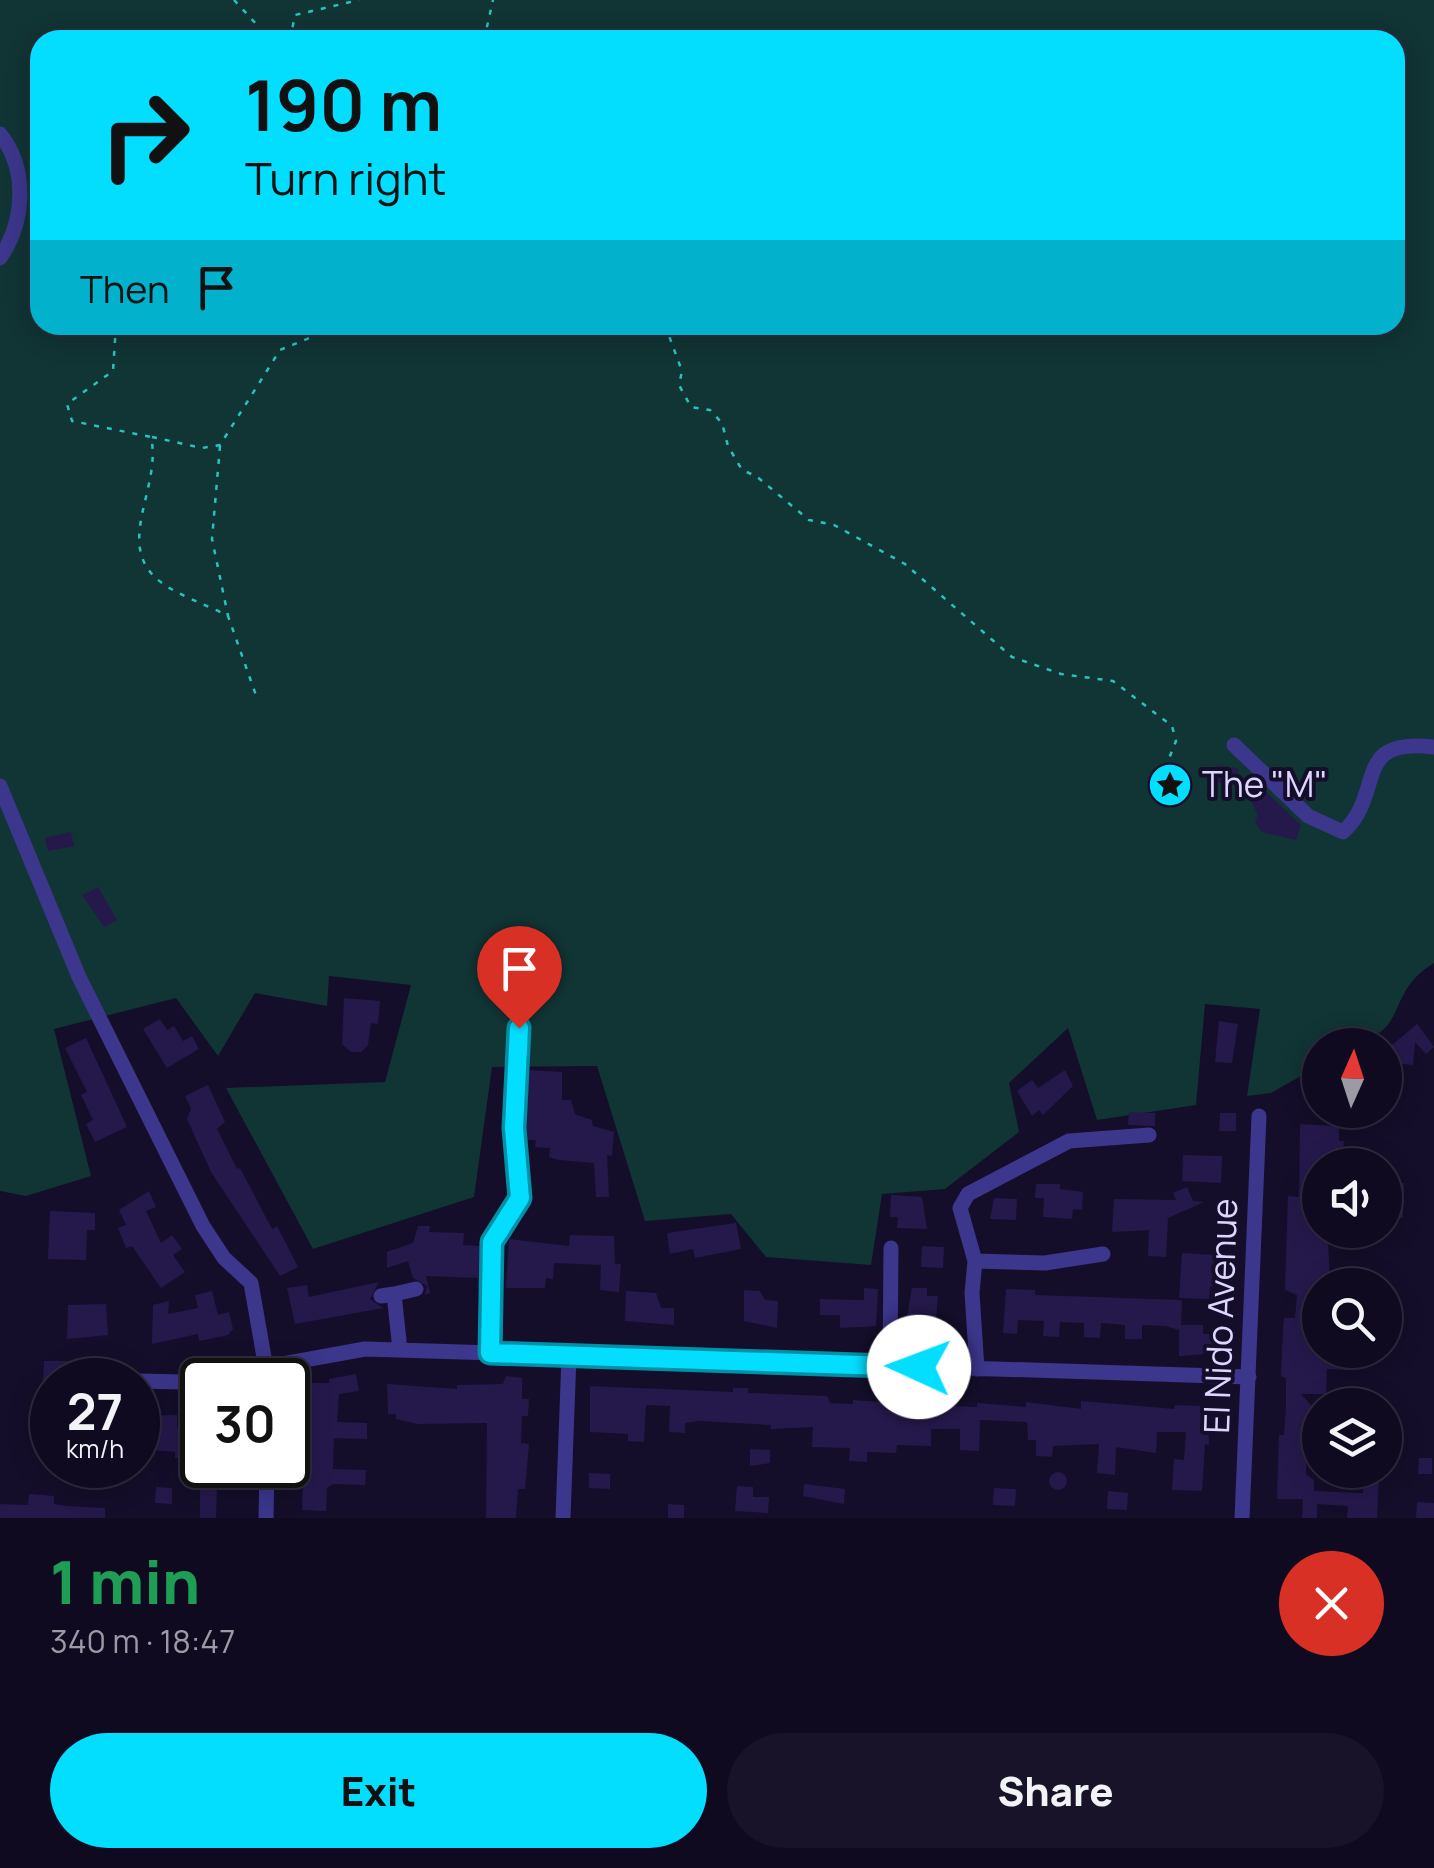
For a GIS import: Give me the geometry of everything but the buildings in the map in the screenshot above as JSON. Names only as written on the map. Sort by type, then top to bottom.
[{"type":"street","points":[[0,134],[12,150],[22,187],[0,258]]},
{"type":"street","points":[[1234,745],[1308,816],[1343,832],[1362,810],[1375,766],[1386,753],[1403,743],[1434,747]]},
{"type":"street","points":[[0,786],[99,1017],[202,1226],[224,1258],[251,1282],[265,1358]]},
{"type":"street","points":[[490,1353],[492,1242],[520,1198],[514,1128],[519,1028]]},
{"type":"street","name":"El Nido Avenue","points":[[1242,1518],[1259,1116]]},
{"type":"street","points":[[976,1369],[972,1292],[975,1261],[960,1208],[968,1194],[1069,1141],[1149,1136]]},
{"type":"street","points":[[890,1366],[891,1248]]},
{"type":"street","points":[[975,1261],[1045,1263],[1103,1254]]},
{"type":"street","points":[[400,1350],[387,1295],[416,1290]]},
{"type":"street","points":[[310,1362],[365,1348],[1249,1377]]},
{"type":"street","points":[[563,1518],[569,1356]]},
{"type":"street","points":[[266,1518],[267,1488]]},
{"type":"path","points":[[234,0],[262,30]]},
{"type":"path","points":[[292,30],[295,15],[359,0]]},
{"type":"path","points":[[486,30],[493,0]]},
{"type":"path","points":[[115,335],[113,371],[67,404],[72,422],[202,448],[220,445]]},
{"type":"path","points":[[258,701],[228,616],[212,539],[220,445],[280,350],[317,335]]},
{"type":"path","points":[[669,335],[682,372],[679,386],[690,407],[710,410],[722,423],[728,446],[742,470],[809,520],[834,525],[905,564],[1012,657],[1043,670],[1113,681],[1172,726],[1176,741],[1168,762]]},
{"type":"path","points":[[151,437],[154,476],[137,546],[143,562],[159,581],[228,616]]},
{"type":"green space","points":[[0,0],[1434,0],[1434,963],[1406,991],[1385,1028],[1302,1028],[1302,1075],[1271,1093],[1247,1096],[1260,1009],[1205,1004],[1196,1105],[1097,1120],[1068,1028],[1009,1083],[1019,1132],[945,1189],[882,1194],[871,1265],[766,1257],[731,1214],[645,1221],[597,1066],[492,1067],[474,1197],[313,1249],[226,1088],[385,1082],[411,985],[329,976],[327,1006],[255,993],[218,1056],[176,998],[54,1029],[91,1176],[26,1196],[0,1191]]},
{"type":"place","name":"The \"M\"","points":[[1170,785]]},
{"type":"route","points":[[519,1028],[514,1128],[520,1198],[515,1210],[494,1232],[492,1242],[490,1353],[919,1367]]}]
